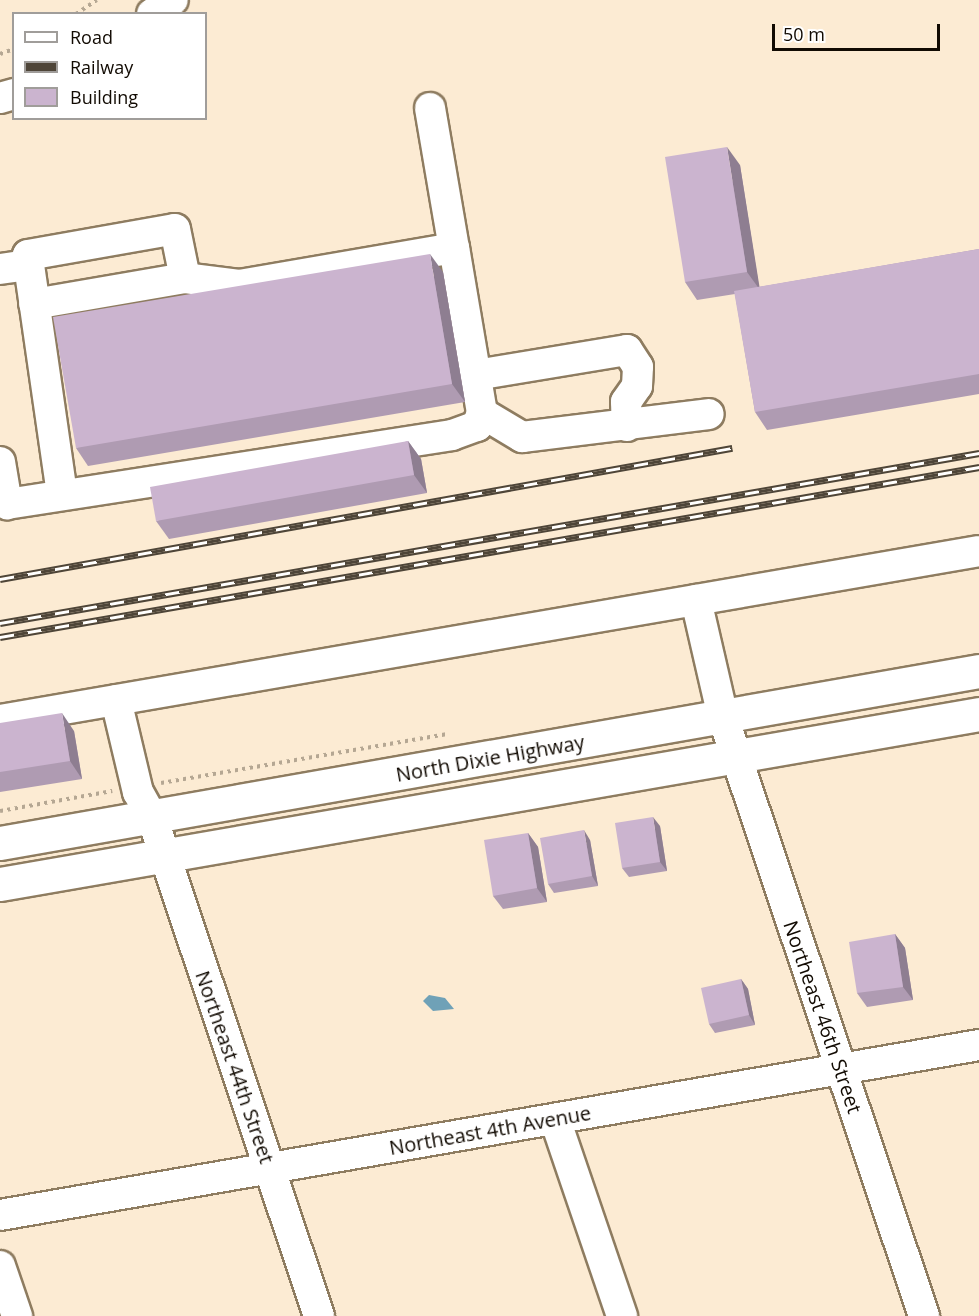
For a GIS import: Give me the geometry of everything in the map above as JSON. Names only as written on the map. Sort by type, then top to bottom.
[{"type":"main road","name":"North Dixie Highway","points":[[0,843],[979,671]]},
{"type":"main road","name":"North Dixie Highway","points":[[0,884],[979,714]]},
{"type":"street","points":[[155,12],[172,0]]},
{"type":"street","points":[[0,462],[7,504],[452,435],[477,426],[482,412],[430,108]]},
{"type":"street","points":[[62,495],[34,304],[14,267],[28,255],[175,229],[185,278]]},
{"type":"street","points":[[34,304],[185,278],[239,285],[454,248]]},
{"type":"street","points":[[476,375],[627,350],[639,367],[637,386],[626,402],[627,426]]},
{"type":"street","points":[[482,412],[522,437],[627,426],[709,414]]},
{"type":"street","points":[[0,720],[979,551]]},
{"type":"street","name":"Northeast 46th Street","points":[[696,600],[723,717],[924,1316]]},
{"type":"street","name":"Northeast 44th Street","points":[[116,700],[138,792],[152,817],[319,1316]]},
{"type":"street","name":"Northeast 4th Avenue","points":[[0,1215],[979,1045]]},
{"type":"street","points":[[555,1119],[622,1316]]},
{"type":"street","points":[[0,1266],[17,1316]]},
{"type":"path","points":[[79,12],[97,0]]},
{"type":"water","points":[[429,995],[445,998],[454,1009],[433,1011],[423,1001]]},
{"type":"building","points":[[727,147],[747,272],[685,282],[665,157]]},
{"type":"building","points":[[979,249],[979,374],[755,412],[734,291]]},
{"type":"building","points":[[430,254],[452,384],[76,448],[53,317]]},
{"type":"building","points":[[408,441],[414,475],[156,521],[150,487]]},
{"type":"building","points":[[62,713],[70,761],[0,772],[0,723]]},
{"type":"building","points":[[653,817],[660,862],[622,868],[615,823]]},
{"type":"building","points":[[584,830],[592,876],[548,884],[540,838]]},
{"type":"building","points":[[528,833],[537,888],[493,896],[484,840]]},
{"type":"building","points":[[895,934],[903,987],[857,993],[849,942]]},
{"type":"building","points":[[741,979],[749,1015],[709,1024],[701,988]]},
{"type":"railway","points":[[0,579],[732,448]]},
{"type":"railway","points":[[0,623],[979,453]]},
{"type":"railway","points":[[0,637],[979,467]]}]
